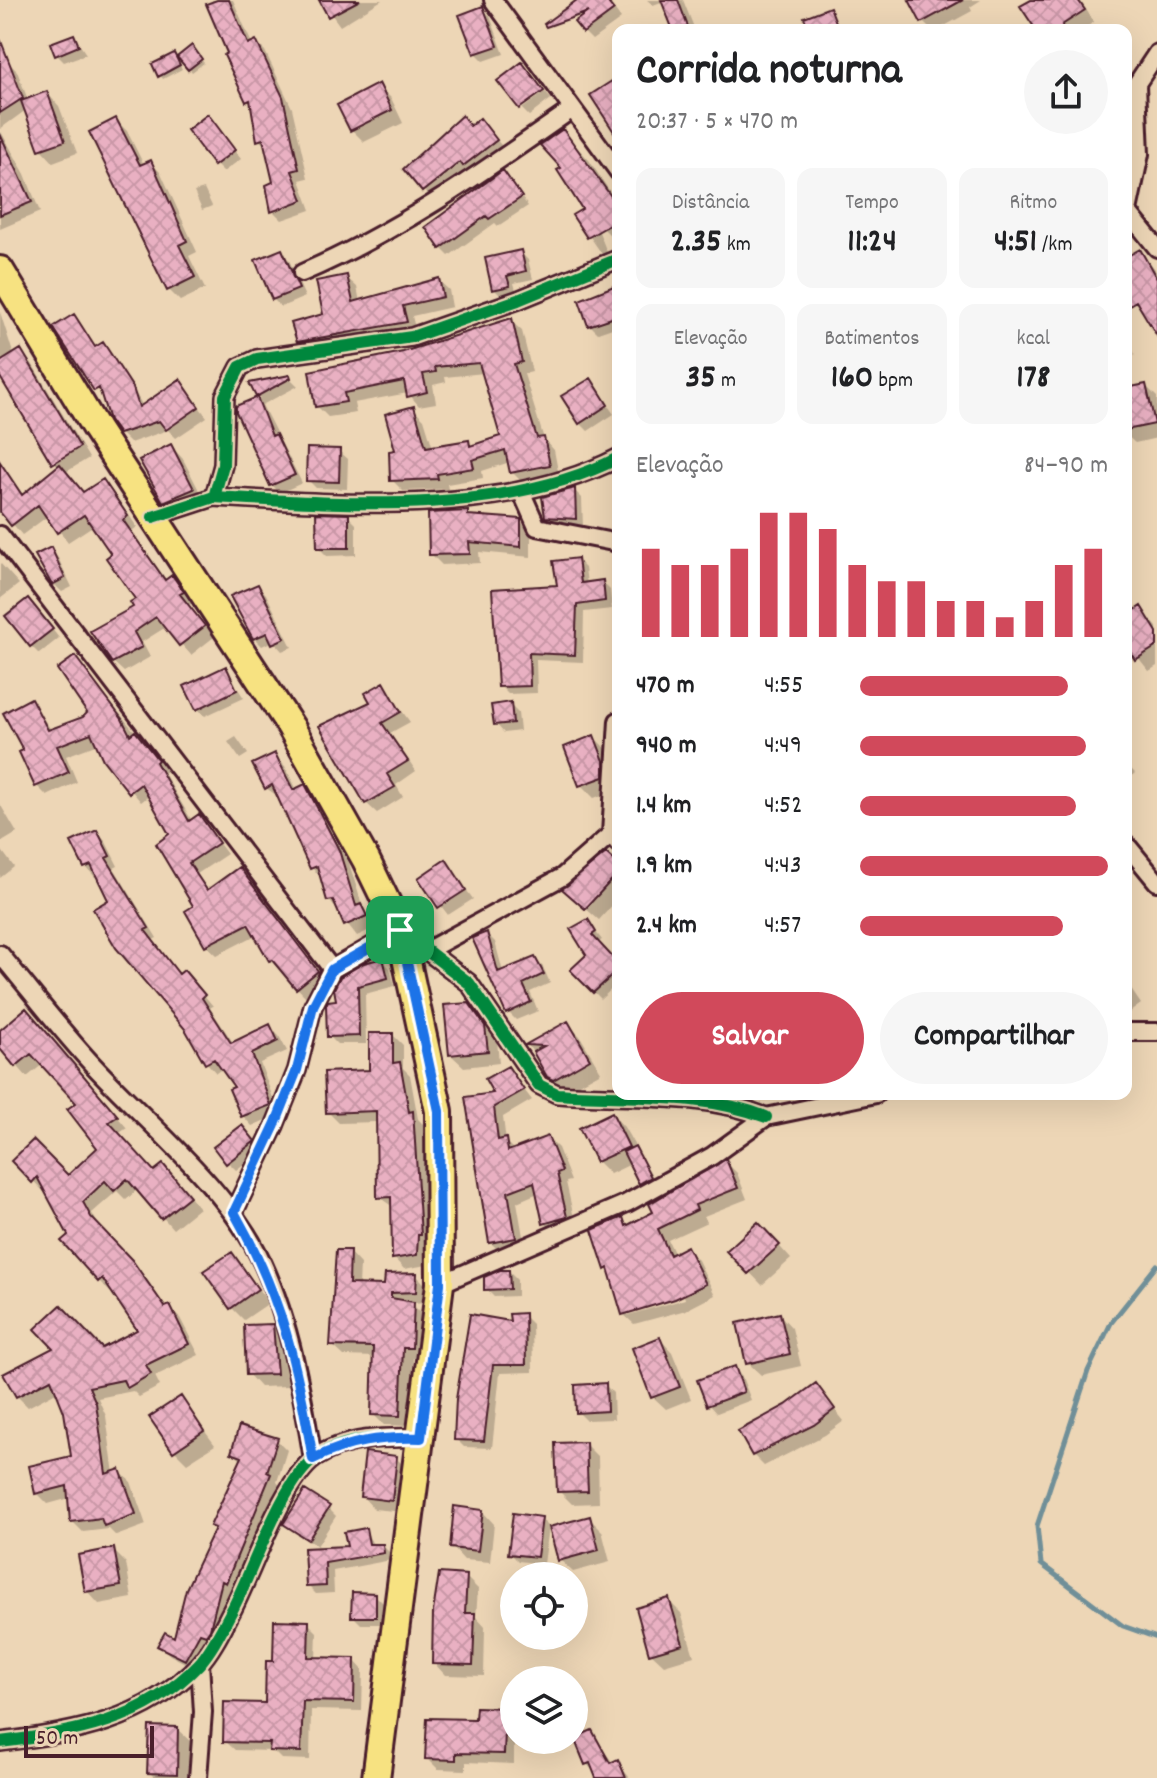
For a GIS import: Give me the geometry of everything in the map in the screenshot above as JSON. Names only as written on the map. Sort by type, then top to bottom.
[{"type":"main road","points":[[0,270],[153,517],[291,727],[366,860],[400,930],[439,1111],[440,1284],[376,1778]]},
{"type":"street","points":[[493,0],[612,163]]},
{"type":"street","points":[[1132,92],[1157,53]]},
{"type":"street","points":[[1132,195],[1140,154],[1137,85]]},
{"type":"street","points":[[302,273],[356,250],[449,196],[571,110]]},
{"type":"street","points":[[1132,220],[1157,248]]},
{"type":"street","points":[[214,497],[223,465],[225,396],[240,367],[257,359],[412,337],[518,300],[612,261]]},
{"type":"street","points":[[153,517],[214,497],[381,504],[521,491],[612,461]]},
{"type":"street","points":[[521,491],[537,527],[554,533],[612,542]]},
{"type":"street","points":[[0,535],[332,969]]},
{"type":"street","points":[[428,950],[562,877],[612,840]]},
{"type":"street","points":[[1132,851],[1157,882]]},
{"type":"street","points":[[234,1212],[275,1125],[297,1070],[313,1006],[332,969],[400,930],[469,983],[487,1005],[528,1074],[557,1094],[612,1097]]},
{"type":"street","points":[[0,954],[91,1063],[234,1212],[264,1264],[286,1328],[300,1383],[313,1459]]},
{"type":"street","points":[[1132,1032],[1157,1032]]},
{"type":"street","points":[[661,1100],[744,1108],[766,1117]]},
{"type":"street","points":[[440,1284],[627,1203],[712,1156],[766,1117],[847,1100]]},
{"type":"street","points":[[0,1742],[59,1735],[127,1716],[159,1696],[200,1663],[235,1605],[292,1486],[313,1459],[341,1445],[371,1439],[421,1438]]},
{"type":"street","points":[[198,1778],[203,1712],[200,1663]]},
{"type":"building","points":[[229,0],[248,44],[256,40],[283,97],[299,169],[292,171],[303,200],[271,212],[266,185],[273,182],[263,139],[257,141],[250,100],[246,102],[224,55],[227,53],[206,4]]},
{"type":"building","points":[[319,0],[360,0],[328,17]]},
{"type":"building","points":[[577,0],[615,0],[609,4],[614,10],[583,33],[574,22],[588,12],[546,27],[544,24]]},
{"type":"building","points":[[661,0],[678,0],[687,24],[671,24]]},
{"type":"building","points":[[909,0],[963,0],[921,23]]},
{"type":"building","points":[[1031,0],[1078,0],[1085,10],[1064,24],[1032,24],[1020,6]]},
{"type":"building","points":[[483,6],[498,46],[474,54],[459,15]]},
{"type":"building","points":[[830,7],[837,24],[807,24],[804,17]]},
{"type":"building","points":[[74,34],[79,46],[55,56],[50,43]]},
{"type":"building","points":[[0,42],[23,98],[0,113]]},
{"type":"building","points":[[192,45],[202,59],[188,70],[177,57]]},
{"type":"building","points":[[174,53],[180,65],[158,77],[152,64]]},
{"type":"building","points":[[522,62],[544,91],[519,109],[497,81]]},
{"type":"building","points":[[612,81],[612,129],[590,95]]},
{"type":"building","points":[[379,83],[392,110],[350,131],[337,105]]},
{"type":"building","points":[[47,91],[65,141],[39,150],[21,101]]},
{"type":"building","points":[[208,114],[235,150],[214,166],[187,130]]},
{"type":"building","points":[[462,115],[470,126],[480,118],[497,140],[463,166],[460,162],[422,192],[403,169]]},
{"type":"building","points":[[116,118],[140,165],[151,160],[187,241],[179,245],[195,277],[167,291],[89,132]]},
{"type":"building","points":[[563,129],[612,198],[612,223],[587,238],[572,215],[582,209],[557,170],[561,168],[540,145]]},
{"type":"building","points":[[0,134],[32,202],[0,215]]},
{"type":"building","points":[[503,170],[522,197],[489,219],[486,216],[440,249],[425,227]]},
{"type":"building","points":[[282,249],[299,289],[272,300],[255,260]]},
{"type":"building","points":[[1140,249],[1157,279],[1157,336],[1136,301],[1132,303],[1132,254]]},
{"type":"building","points":[[521,250],[526,271],[507,276],[510,286],[492,290],[485,258]]},
{"type":"building","points":[[347,275],[353,302],[439,278],[443,297],[403,306],[407,322],[297,342],[291,323],[323,314],[316,281]]},
{"type":"building","points":[[612,287],[612,318],[588,326],[579,300]]},
{"type":"building","points":[[74,314],[95,347],[103,342],[133,388],[139,407],[180,379],[199,407],[166,430],[159,421],[119,434],[109,420],[99,388],[94,391],[53,327]]},
{"type":"building","points":[[512,318],[522,362],[514,364],[537,438],[544,437],[550,465],[510,473],[505,450],[472,460],[474,468],[437,474],[438,479],[390,481],[389,451],[395,450],[385,414],[414,406],[426,447],[469,440],[470,446],[500,436],[479,363],[435,367],[436,372],[423,374],[427,392],[407,397],[404,381],[344,393],[346,402],[315,407],[309,371],[403,352]]},
{"type":"building","points":[[21,349],[80,447],[52,464],[0,377],[0,362]]},
{"type":"building","points":[[290,375],[291,378],[256,397],[249,383]]},
{"type":"building","points":[[591,378],[608,405],[579,424],[561,396]]},
{"type":"building","points":[[1146,384],[1155,424],[1132,429],[1132,387]]},
{"type":"building","points":[[257,397],[272,436],[276,434],[295,475],[270,486],[236,412],[236,406]]},
{"type":"building","points":[[171,444],[194,489],[163,502],[139,460]]},
{"type":"building","points":[[307,448],[340,449],[339,482],[306,481]]},
{"type":"building","points":[[0,462],[22,495],[60,464],[83,492],[103,479],[128,516],[123,520],[165,580],[172,575],[184,592],[180,594],[205,626],[179,646],[156,617],[134,632],[142,647],[112,663],[90,631],[133,607],[130,602],[135,599],[106,558],[111,554],[84,515],[57,533],[38,505],[11,526],[0,512]]},
{"type":"building","points":[[575,488],[576,519],[545,517],[542,497]]},
{"type":"building","points":[[468,511],[468,515],[521,519],[521,547],[469,542],[470,554],[429,555],[428,513]]},
{"type":"building","points":[[316,513],[349,514],[349,548],[317,548]]},
{"type":"building","points":[[51,547],[65,578],[52,585],[35,555]]},
{"type":"building","points":[[578,558],[581,583],[603,580],[605,601],[577,605],[575,655],[529,653],[530,686],[498,687],[492,589],[557,585],[553,561]]},
{"type":"building","points":[[258,584],[285,638],[272,644],[267,633],[253,639],[230,596]]},
{"type":"building","points":[[28,598],[53,629],[30,647],[5,616]]},
{"type":"building","points":[[1141,606],[1157,632],[1157,646],[1135,660],[1132,655],[1132,612]]},
{"type":"building","points":[[75,656],[122,719],[130,735],[135,731],[158,760],[156,762],[189,821],[199,814],[219,843],[189,863],[207,890],[239,867],[318,971],[296,989],[272,960],[269,961],[248,924],[205,946],[185,911],[193,906],[156,844],[169,834],[141,784],[129,793],[103,760],[91,733],[57,746],[69,772],[35,787],[19,752],[23,750],[3,713],[31,698],[48,730],[83,717],[87,713],[57,669]]},
{"type":"building","points":[[226,666],[237,690],[196,710],[184,686]]},
{"type":"building","points":[[384,682],[401,712],[382,723],[408,761],[387,774],[395,787],[365,804],[319,726],[370,702],[365,693]]},
{"type":"building","points":[[511,702],[513,723],[494,725],[491,705]]},
{"type":"building","points":[[594,735],[604,761],[604,777],[579,786],[564,747]]},
{"type":"building","points":[[275,753],[293,790],[305,784],[339,850],[356,906],[361,904],[367,916],[344,926],[333,900],[327,901],[317,866],[310,869],[272,785],[265,789],[252,764]]},
{"type":"building","points":[[97,830],[110,856],[106,858],[149,928],[145,930],[179,974],[184,970],[205,995],[202,998],[231,1043],[270,1024],[278,1041],[252,1054],[271,1105],[241,1117],[229,1089],[234,1087],[214,1059],[205,1064],[185,1029],[116,948],[93,909],[108,900],[91,865],[84,868],[71,842]]},
{"type":"building","points":[[606,853],[612,858],[612,880],[585,909],[562,889]]},
{"type":"building","points":[[446,859],[466,890],[438,908],[418,878]]},
{"type":"building","points":[[588,919],[596,932],[592,935],[612,957],[612,976],[593,993],[570,970],[586,955],[570,929]]},
{"type":"building","points":[[487,932],[498,972],[535,957],[544,974],[523,984],[531,1002],[506,1014],[472,938]]},
{"type":"building","points":[[383,958],[388,978],[358,986],[359,1036],[327,1037],[326,1005],[328,1001],[336,1000],[334,989],[340,977],[364,963]]},
{"type":"building","points":[[469,1003],[485,1026],[488,1051],[449,1055],[444,1005]]},
{"type":"building","points":[[26,1008],[118,1116],[109,1122],[154,1171],[163,1164],[190,1196],[161,1219],[127,1179],[114,1191],[105,1181],[83,1202],[91,1217],[132,1260],[165,1307],[170,1305],[189,1344],[146,1365],[151,1374],[127,1388],[123,1380],[89,1387],[96,1403],[106,1474],[120,1469],[136,1514],[104,1526],[101,1518],[70,1522],[67,1486],[35,1494],[29,1466],[71,1456],[64,1412],[51,1379],[16,1397],[3,1374],[53,1348],[35,1329],[61,1305],[102,1348],[137,1330],[102,1278],[98,1282],[61,1241],[68,1235],[37,1177],[32,1183],[11,1161],[33,1140],[68,1175],[97,1148],[67,1109],[76,1103],[31,1054],[15,1067],[0,1049],[0,1030]]},
{"type":"building","points":[[568,1021],[590,1059],[553,1080],[547,1077],[533,1052],[544,1046],[525,1045]]},
{"type":"building","points":[[369,1033],[393,1033],[393,1063],[400,1062],[409,1112],[413,1111],[421,1235],[418,1235],[417,1255],[392,1259],[391,1197],[377,1198],[376,1111],[326,1113],[324,1072],[369,1070]]},
{"type":"building","points":[[508,1066],[524,1090],[494,1107],[498,1140],[506,1138],[508,1151],[548,1136],[562,1171],[557,1173],[567,1217],[543,1224],[534,1182],[508,1192],[516,1238],[489,1243],[465,1097],[493,1093],[485,1079]]},
{"type":"building","points":[[612,1112],[629,1147],[596,1162],[579,1128]]},
{"type":"building","points":[[242,1125],[255,1141],[226,1164],[213,1147]]},
{"type":"building","points":[[635,1146],[651,1177],[639,1184],[623,1152]]},
{"type":"building","points":[[726,1159],[738,1188],[695,1205],[697,1210],[658,1229],[670,1255],[687,1246],[706,1284],[675,1299],[622,1315],[608,1268],[605,1270],[592,1230],[623,1217],[626,1226],[653,1212],[649,1204]]},
{"type":"building","points":[[758,1222],[780,1245],[748,1274],[726,1251]]},
{"type":"building","points":[[336,1250],[350,1250],[349,1284],[384,1285],[385,1274],[417,1273],[416,1292],[391,1293],[391,1298],[414,1302],[412,1348],[403,1348],[400,1416],[371,1415],[373,1347],[330,1346]]},
{"type":"building","points":[[232,1252],[258,1289],[230,1309],[203,1271]]},
{"type":"building","points":[[500,1270],[509,1270],[510,1289],[484,1290],[484,1277]]},
{"type":"building","points":[[525,1313],[526,1365],[493,1365],[484,1441],[454,1440],[456,1399],[470,1314],[510,1321],[509,1314]]},
{"type":"building","points":[[780,1313],[790,1354],[746,1364],[737,1323]]},
{"type":"building","points":[[273,1324],[277,1374],[246,1375],[244,1325]]},
{"type":"building","points":[[660,1337],[680,1387],[651,1398],[632,1348]]},
{"type":"building","points":[[735,1366],[744,1392],[707,1406],[697,1380]]},
{"type":"building","points":[[606,1383],[607,1411],[576,1413],[575,1385]]},
{"type":"building","points":[[816,1383],[835,1409],[814,1425],[752,1456],[738,1431],[786,1405]]},
{"type":"building","points":[[181,1396],[204,1431],[173,1452],[149,1417]]},
{"type":"building","points":[[239,1426],[278,1438],[267,1472],[271,1474],[226,1583],[222,1581],[210,1629],[206,1635],[200,1633],[185,1660],[157,1646],[165,1632],[174,1637],[186,1589],[215,1528],[210,1526],[242,1457],[231,1453]]},
{"type":"building","points":[[586,1442],[588,1491],[557,1492],[555,1443]]},
{"type":"building","points":[[365,1452],[397,1456],[392,1501],[360,1497]]},
{"type":"building","points":[[305,1490],[330,1506],[308,1540],[283,1524]]},
{"type":"building","points":[[454,1506],[483,1510],[478,1551],[450,1548]]},
{"type":"building","points":[[513,1513],[542,1517],[537,1557],[508,1554]]},
{"type":"building","points":[[590,1516],[599,1550],[558,1561],[549,1527]]},
{"type":"building","points":[[366,1528],[369,1544],[383,1544],[384,1553],[325,1563],[326,1586],[306,1587],[304,1548],[347,1546],[344,1532]]},
{"type":"building","points":[[114,1548],[121,1586],[85,1592],[78,1555]]},
{"type":"building","points":[[439,1573],[467,1575],[465,1613],[475,1613],[473,1665],[432,1664],[433,1612]]},
{"type":"building","points":[[352,1592],[376,1593],[376,1617],[351,1617]]},
{"type":"building","points":[[669,1598],[683,1644],[649,1654],[636,1608]]},
{"type":"building","points":[[274,1620],[309,1621],[308,1657],[355,1658],[354,1702],[303,1701],[301,1752],[269,1751],[270,1743],[223,1742],[224,1702],[265,1703],[266,1661],[273,1661]]},
{"type":"building","points":[[476,1707],[500,1708],[500,1754],[456,1753],[456,1760],[425,1759],[427,1718],[475,1719]]},
{"type":"building","points":[[149,1726],[178,1727],[177,1774],[147,1773]]},
{"type":"building","points":[[592,1730],[610,1763],[618,1759],[626,1778],[596,1778],[590,1763],[585,1765],[581,1754],[588,1754],[588,1732]]},
{"type":"waterway","points":[[1157,1265],[1111,1323],[1088,1371],[1037,1526],[1041,1564],[1123,1626],[1157,1638]]},
{"type":"cycle path","points":[[153,517],[214,497],[223,465],[225,396],[240,367],[257,359],[412,337],[518,300],[612,261]]},
{"type":"cycle path","points":[[214,497],[367,503],[473,498],[525,490],[573,477],[612,461]]},
{"type":"cycle path","points":[[234,1212],[275,1125],[297,1070],[313,1006],[332,969],[400,930],[469,983],[539,1085],[557,1094],[612,1096]]},
{"type":"cycle path","points":[[689,1100],[715,1103],[766,1117]]},
{"type":"cycle path","points":[[0,1742],[82,1728],[107,1721],[156,1699],[178,1683],[208,1652],[239,1596],[279,1507],[303,1470],[315,1458],[352,1442],[421,1438]]},
{"type":"route","points":[[400,930],[426,1039],[439,1111],[440,1284],[421,1438],[371,1439],[341,1445],[313,1459],[300,1383],[286,1328],[264,1264],[234,1212],[275,1125],[297,1070],[313,1006],[332,969],[400,930]]}]
